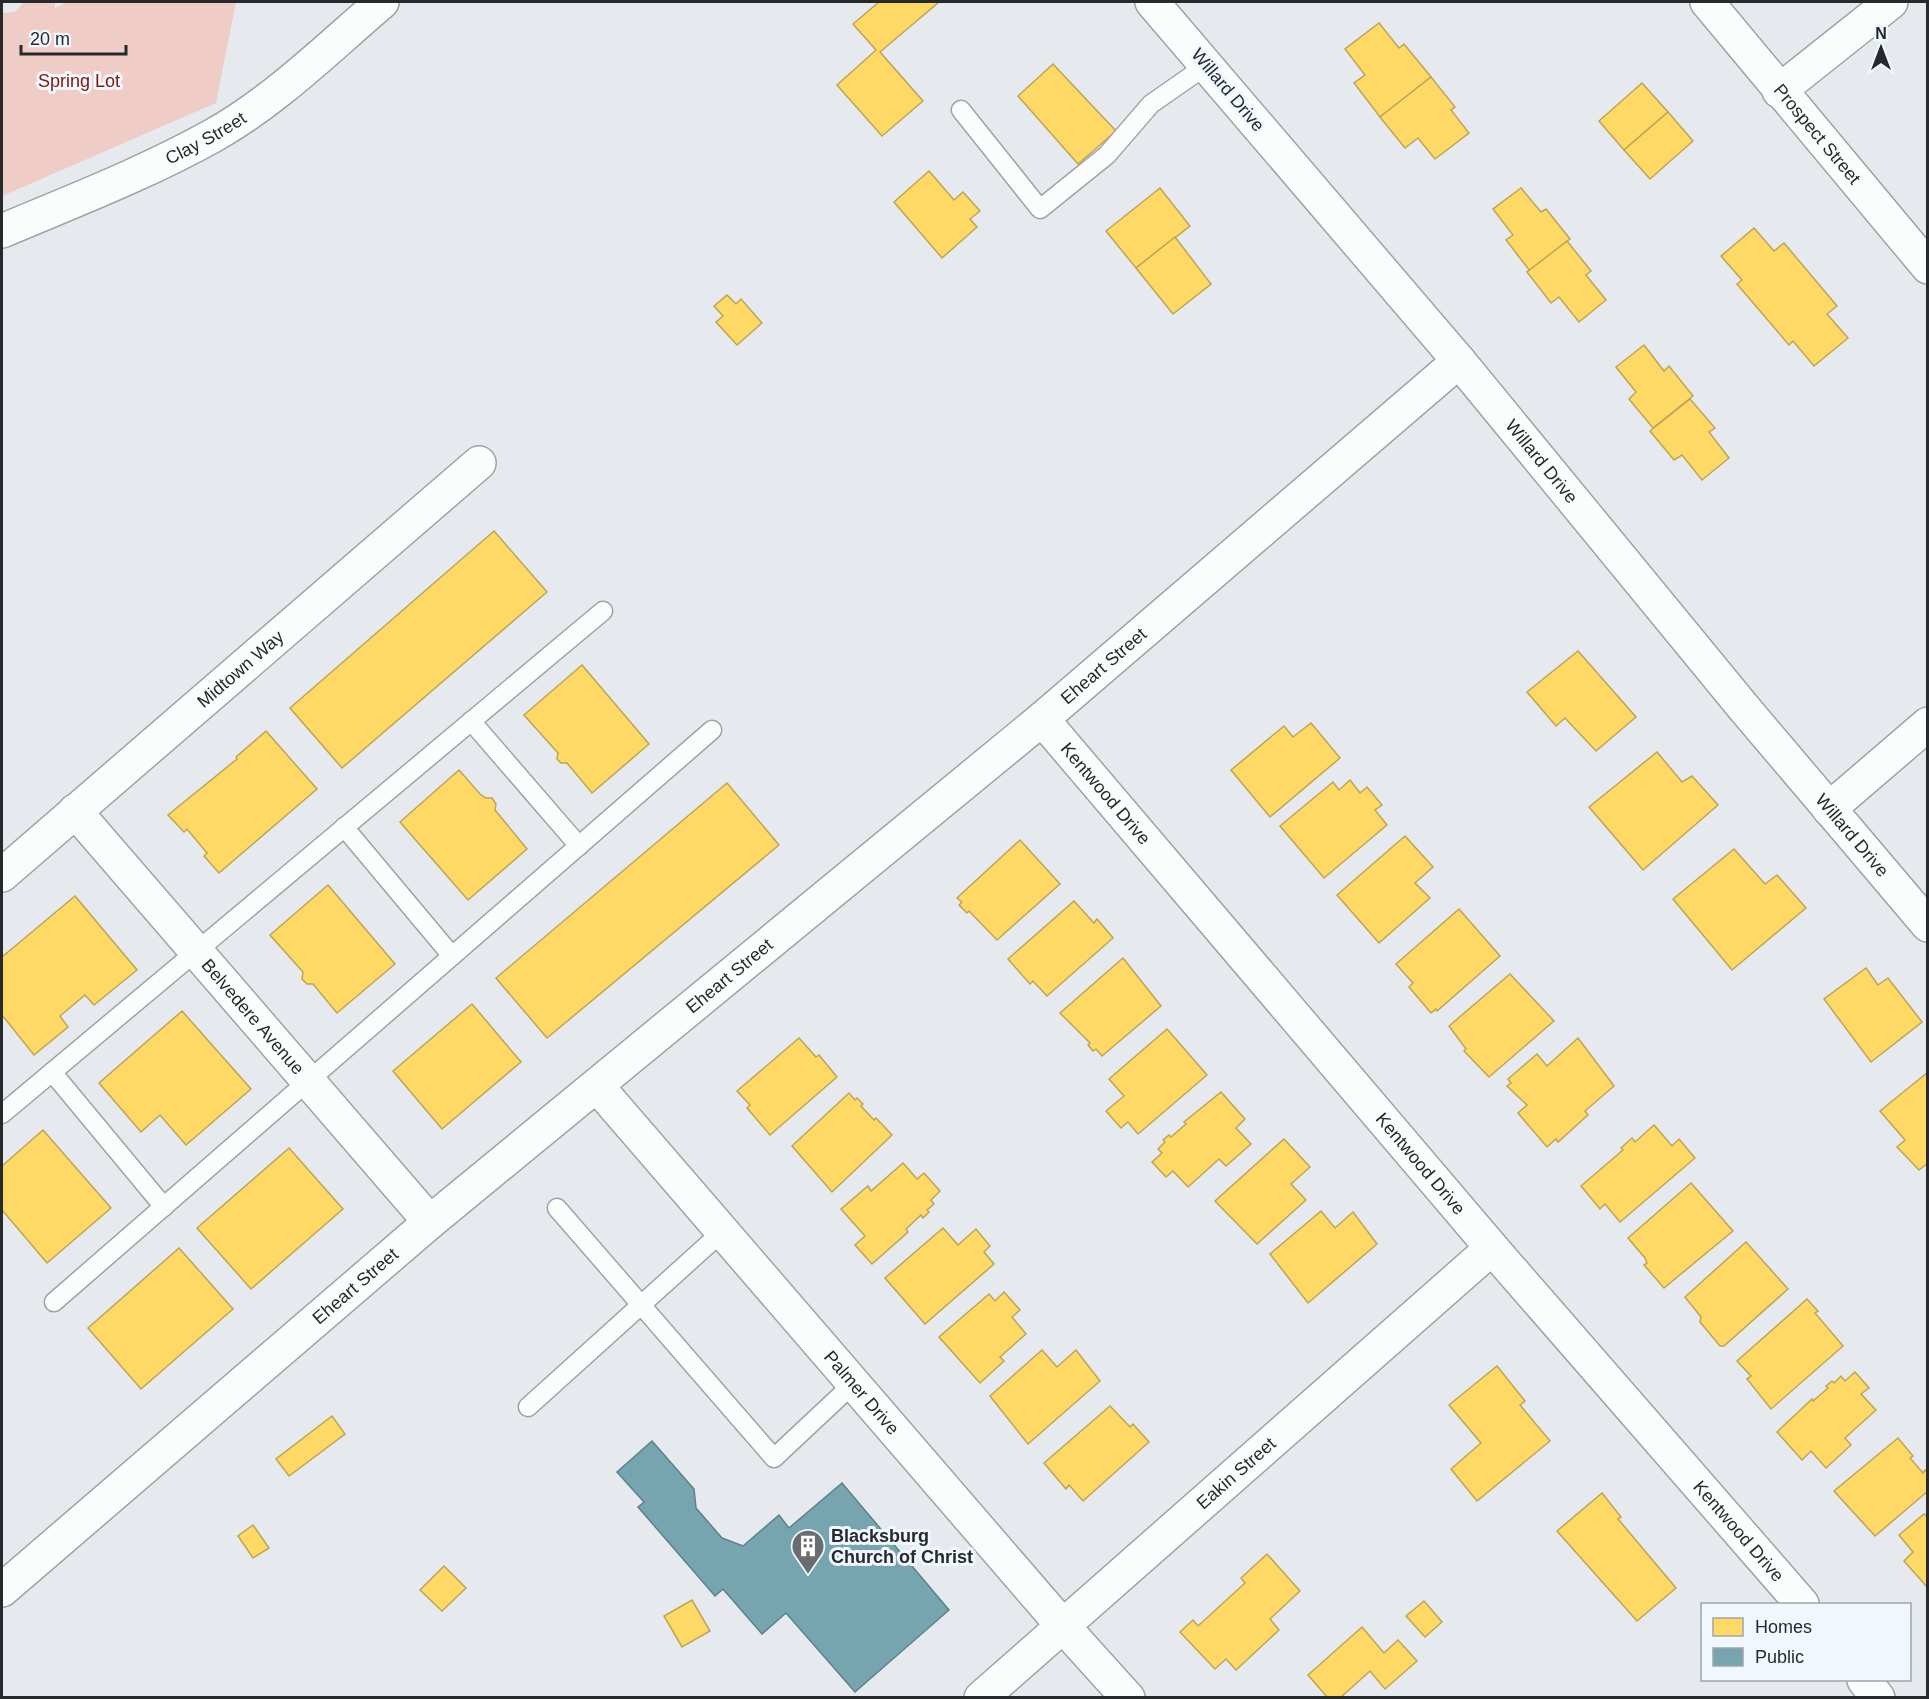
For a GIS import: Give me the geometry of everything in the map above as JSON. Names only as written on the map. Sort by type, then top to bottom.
[{"type":"street","name":"Clay Street","points":[[2,231],[151,167],[215,135],[286,83],[382,2]]},
{"type":"street","name":"Willard Drive","points":[[1152,2],[1459,361],[1829,809],[1928,925]]},
{"type":"street","name":"Prospect Street","points":[[1707,2],[1928,267]]},
{"type":"street","points":[[1779,91],[1891,2]]},
{"type":"street","name":"Eheart Street","points":[[2,1590],[430,1222],[1042,718],[1459,361]]},
{"type":"street","name":"Midtown Way","points":[[2,875],[479,463]]},
{"type":"street","name":"Kentwood Drive","points":[[1042,718],[1492,1248],[1800,1603]]},
{"type":"street","points":[[1829,809],[1928,724]]},
{"type":"street","name":"Belvedere Avenue","points":[[75,811],[430,1222]]},
{"type":"street","name":"Palmer Drive","points":[[597,1086],[1062,1625],[1128,1698]]},
{"type":"street","name":"Eakin Street","points":[[981,1698],[1492,1248]]},
{"type":"street","points":[[1865,1681],[1878,1698]]},
{"type":"lane","points":[[961,110],[1040,209],[1107,155],[1151,104],[1207,65]]},
{"type":"lane","points":[[2,1114],[603,610]]},
{"type":"lane","points":[[471,722],[579,846]]},
{"type":"lane","points":[[54,1302],[712,730]]},
{"type":"lane","points":[[344,827],[452,956]]},
{"type":"lane","points":[[52,1072],[164,1207]]},
{"type":"lane","points":[[557,1208],[774,1458],[854,1383]]},
{"type":"lane","points":[[528,1407],[723,1231]]},
{"type":"green space","name":"Spring Lot","points":[[24,2],[55,2],[55,8],[67,2],[236,2],[216,103],[2,196],[2,13],[15,12]]},
{"type":"building: Homes","points":[[879,2],[939,2],[880,52],[923,101],[882,136],[837,85],[876,50],[853,24]]},
{"type":"building: Homes","points":[[1379,23],[1399,48],[1404,44],[1431,77],[1380,117],[1354,83],[1365,75],[1345,49]]},
{"type":"building: Homes","points":[[1053,64],[1116,131],[1078,164],[1018,96]]},
{"type":"building: Homes","points":[[1431,77],[1455,107],[1451,110],[1469,133],[1435,159],[1418,138],[1405,148],[1380,117]]},
{"type":"building: Homes","points":[[1642,83],[1668,112],[1624,150],[1599,121]]},
{"type":"building: Homes","points":[[1668,112],[1693,141],[1650,179],[1624,150]]},
{"type":"building: Homes","points":[[929,171],[954,200],[963,192],[980,211],[970,219],[977,227],[942,258],[894,202]]},
{"type":"building: Homes","points":[[1160,188],[1190,226],[1136,268],[1106,231]]},
{"type":"building: Homes","points":[[1521,188],[1541,212],[1546,209],[1570,239],[1530,271],[1506,240],[1513,235],[1493,209]]},
{"type":"building: Homes","points":[[1754,228],[1774,251],[1784,243],[1837,306],[1827,314],[1848,338],[1814,366],[1793,341],[1789,345],[1737,284],[1742,280],[1721,256]]},
{"type":"building: Homes","points":[[1175,237],[1211,284],[1173,314],[1136,268]]},
{"type":"building: Homes","points":[[1567,241],[1591,271],[1586,275],[1606,300],[1579,322],[1559,297],[1551,303],[1527,272]]},
{"type":"building: Homes","points":[[727,295],[736,304],[741,299],[762,323],[737,345],[716,322],[723,316],[714,306]]},
{"type":"building: Homes","points":[[1644,345],[1664,371],[1669,366],[1693,396],[1653,428],[1629,399],[1636,392],[1616,367]]},
{"type":"building: Homes","points":[[1690,399],[1715,428],[1709,432],[1729,458],[1702,480],[1682,455],[1674,460],[1650,431]]},
{"type":"building: Homes","points":[[494,531],[547,592],[342,768],[290,708]]},
{"type":"building: Homes","points":[[1578,651],[1636,717],[1596,751],[1565,718],[1556,726],[1527,692]]},
{"type":"building: Homes","points":[[582,665],[649,744],[592,793],[567,763],[561,763],[557,759],[558,753],[524,715]]},
{"type":"building: Homes","points":[[1311,723],[1340,758],[1270,817],[1231,770],[1284,726],[1293,737]]},
{"type":"building: Homes","points":[[266,731],[317,789],[219,873],[204,856],[207,853],[187,829],[184,832],[168,815],[237,759],[236,757]]},
{"type":"building: Homes","points":[[1657,752],[1682,782],[1692,776],[1718,805],[1643,870],[1589,807]]},
{"type":"building: Homes","points":[[459,770],[480,794],[486,798],[492,798],[496,804],[495,810],[527,849],[468,900],[400,822]]},
{"type":"building: Homes","points":[[1350,780],[1360,793],[1367,787],[1382,805],[1375,810],[1387,825],[1324,878],[1280,826],[1333,782],[1339,790]]},
{"type":"building: Homes","points":[[727,783],[779,845],[547,1038],[496,978]]},
{"type":"building: Homes","points":[[1405,836],[1433,867],[1415,883],[1430,898],[1379,943],[1337,895]]},
{"type":"building: Homes","points":[[1020,840],[1060,884],[997,940],[969,911],[967,913],[959,905],[962,902],[957,898]]},
{"type":"building: Homes","points":[[1734,849],[1765,884],[1777,875],[1806,908],[1732,970],[1673,899]]},
{"type":"building: Homes","points":[[328,885],[395,964],[337,1013],[313,984],[307,984],[302,979],[303,972],[270,935]]},
{"type":"building: Homes","points":[[75,896],[137,970],[94,1005],[85,995],[60,1016],[68,1027],[34,1055],[2,1015],[2,957]]},
{"type":"building: Homes","points":[[1074,901],[1094,923],[1097,919],[1113,938],[1047,996],[1033,981],[1030,984],[1008,959]]},
{"type":"building: Homes","points":[[1459,909],[1500,956],[1437,1011],[1436,1009],[1431,1013],[1409,987],[1413,983],[1396,964]]},
{"type":"building: Homes","points":[[1123,958],[1161,1006],[1102,1056],[1096,1049],[1093,1051],[1088,1045],[1090,1043],[1060,1013]]},
{"type":"building: Homes","points":[[1866,968],[1878,985],[1888,978],[1922,1022],[1871,1062],[1824,999]]},
{"type":"building: Homes","points":[[1510,974],[1554,1021],[1489,1077],[1464,1051],[1466,1049],[1449,1026]]},
{"type":"building: Homes","points":[[472,1004],[521,1062],[442,1129],[393,1071]]},
{"type":"building: Homes","points":[[182,1011],[251,1089],[186,1145],[160,1115],[141,1132],[99,1083]]},
{"type":"building: Homes","points":[[1167,1029],[1207,1075],[1138,1134],[1128,1122],[1121,1128],[1106,1111],[1124,1096],[1109,1079]]},
{"type":"building: Homes","points":[[799,1038],[816,1057],[819,1055],[837,1077],[770,1135],[747,1108],[750,1105],[737,1091]]},
{"type":"building: Homes","points":[[1578,1038],[1614,1086],[1585,1111],[1588,1115],[1558,1142],[1556,1139],[1547,1147],[1518,1113],[1527,1105],[1507,1086],[1511,1083],[1508,1079],[1537,1054],[1547,1066]]},
{"type":"building: Homes","points":[[1928,1072],[1928,1163],[1919,1170],[1897,1147],[1905,1140],[1880,1111]]},
{"type":"building: Homes","points":[[1221,1092],[1245,1119],[1236,1128],[1251,1144],[1226,1166],[1219,1159],[1188,1187],[1173,1171],[1166,1177],[1152,1162],[1162,1153],[1158,1149],[1165,1142],[1163,1140],[1169,1135],[1171,1137],[1186,1124],[1184,1122]]},
{"type":"building: Homes","points":[[849,1093],[855,1100],[857,1098],[874,1120],[876,1118],[892,1135],[832,1192],[792,1146]]},
{"type":"building: Homes","points":[[1654,1125],[1672,1146],[1679,1139],[1695,1158],[1620,1222],[1605,1204],[1600,1209],[1581,1186],[1623,1150],[1621,1148],[1632,1138],[1635,1142]]},
{"type":"building: Homes","points":[[43,1130],[111,1208],[47,1263],[2,1210],[2,1166]]},
{"type":"building: Homes","points":[[1284,1139],[1310,1167],[1291,1184],[1306,1200],[1257,1244],[1215,1201]]},
{"type":"building: Homes","points":[[289,1148],[343,1209],[251,1289],[197,1228]]},
{"type":"building: Homes","points":[[903,1163],[917,1179],[924,1173],[940,1191],[931,1200],[934,1204],[927,1210],[929,1212],[923,1218],[921,1215],[906,1229],[908,1232],[872,1264],[855,1245],[865,1236],[841,1209],[868,1186],[871,1191]]},
{"type":"building: Homes","points":[[1691,1183],[1733,1231],[1664,1288],[1644,1265],[1647,1263],[1645,1258],[1628,1238]]},
{"type":"building: Homes","points":[[1321,1211],[1335,1228],[1353,1212],[1377,1244],[1308,1303],[1270,1254]]},
{"type":"building: Homes","points":[[943,1228],[958,1245],[976,1229],[990,1246],[984,1252],[994,1264],[925,1324],[885,1278]]},
{"type":"building: Homes","points":[[1746,1242],[1788,1289],[1724,1346],[1720,1346],[1700,1322],[1701,1317],[1685,1297]]},
{"type":"building: Homes","points":[[179,1248],[233,1309],[141,1389],[88,1328]]},
{"type":"building: Homes","points":[[1004,1292],[1020,1310],[1012,1317],[1026,1334],[1000,1357],[1004,1361],[980,1383],[939,1337],[989,1294],[995,1301]]},
{"type":"building: Homes","points":[[1807,1299],[1818,1311],[1815,1313],[1843,1346],[1771,1409],[1747,1379],[1751,1376],[1737,1361]]},
{"type":"building: Homes","points":[[1042,1350],[1057,1367],[1076,1350],[1100,1381],[1028,1444],[990,1396]]},
{"type":"building: Homes","points":[[1497,1366],[1525,1401],[1520,1405],[1550,1441],[1477,1501],[1451,1469],[1481,1443],[1449,1405]]},
{"type":"building: Homes","points":[[1855,1372],[1869,1388],[1861,1394],[1876,1410],[1845,1438],[1851,1445],[1826,1468],[1811,1451],[1802,1460],[1777,1432],[1812,1399],[1813,1401],[1828,1388],[1826,1386],[1832,1381],[1834,1383],[1841,1376],[1845,1381]]},
{"type":"building: Homes","points":[[1110,1406],[1130,1427],[1133,1424],[1149,1442],[1083,1501],[1069,1485],[1066,1489],[1044,1463]]},
{"type":"building: Homes","points":[[332,1416],[345,1434],[289,1476],[276,1459]]},
{"type":"building: Homes","points":[[1898,1438],[1913,1456],[1910,1458],[1923,1473],[1925,1470],[1928,1474],[1928,1491],[1875,1536],[1834,1491]]},
{"type":"building: Homes","points":[[1602,1493],[1621,1517],[1618,1519],[1676,1588],[1637,1621],[1557,1531]]},
{"type":"building: Homes","points":[[1924,1514],[1928,1517],[1928,1588],[1904,1561],[1913,1552],[1899,1535]]},
{"type":"building: Homes","points":[[253,1525],[269,1548],[253,1558],[238,1536]]},
{"type":"building: Homes","points":[[1267,1554],[1300,1591],[1270,1619],[1279,1630],[1236,1670],[1226,1659],[1215,1669],[1180,1632],[1193,1620],[1198,1626],[1245,1583],[1241,1578]]},
{"type":"building: Homes","points":[[444,1566],[466,1588],[442,1611],[420,1590]]},
{"type":"building: Homes","points":[[692,1600],[710,1631],[682,1647],[664,1616]]},
{"type":"building: Homes","points":[[1424,1601],[1442,1622],[1425,1637],[1406,1616]]},
{"type":"building: Homes","points":[[1362,1627],[1384,1653],[1398,1640],[1417,1661],[1385,1689],[1370,1671],[1340,1698],[1328,1698],[1308,1675]]},
{"type":"building: Public","name":"Blacksburg Church of Christ","points":[[652,1441],[694,1489],[696,1508],[722,1538],[743,1546],[779,1515],[789,1528],[842,1483],[949,1610],[855,1692],[786,1613],[762,1634],[723,1589],[715,1596],[638,1507],[644,1502],[617,1472]]},
{"type":"place","name":"Blacksburg Church of Christ","points":[[808,1575]]}]
